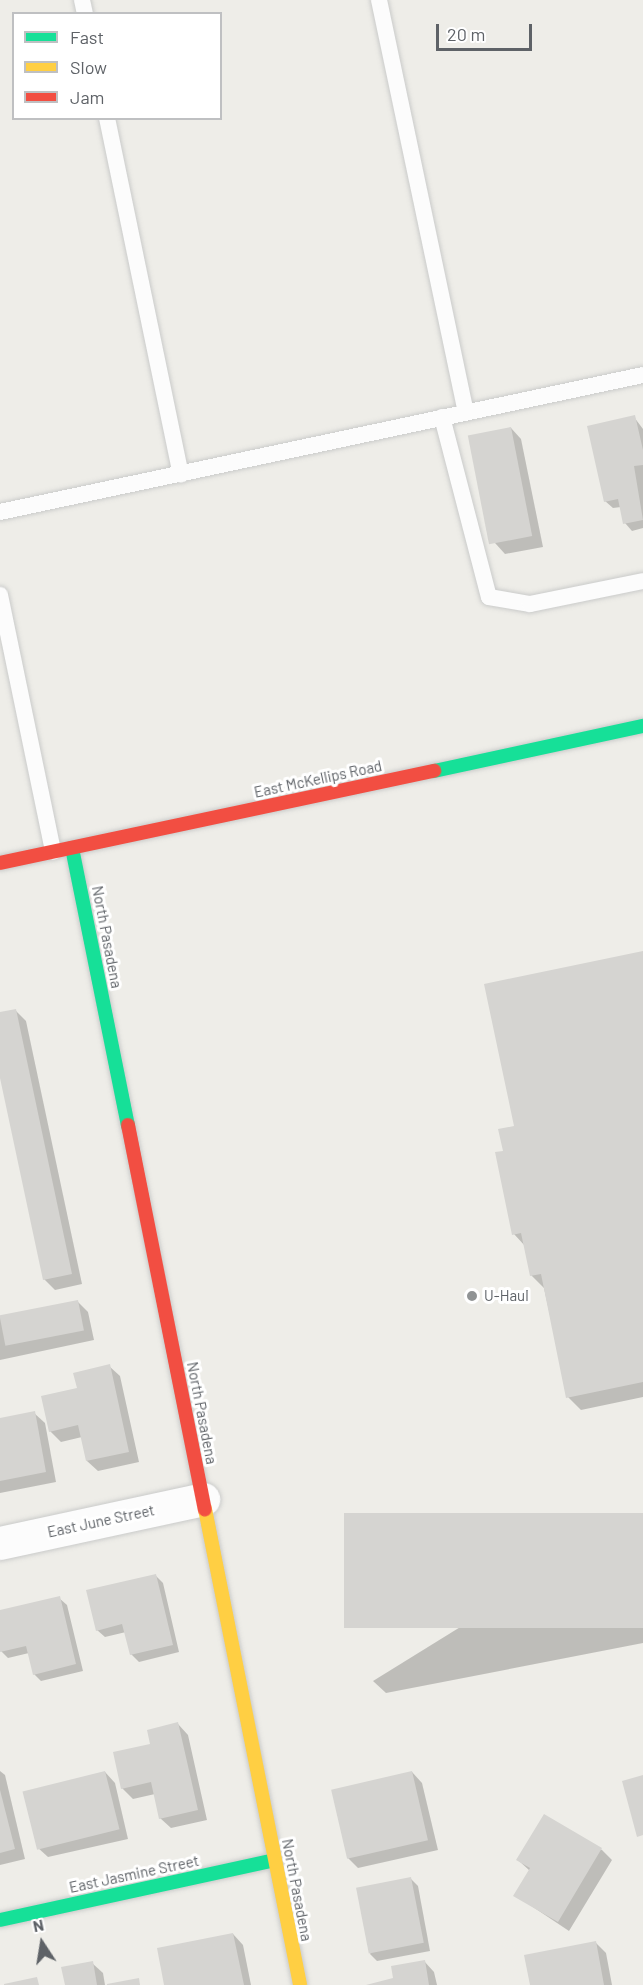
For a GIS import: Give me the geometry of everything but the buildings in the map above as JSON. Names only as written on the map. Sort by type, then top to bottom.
[{"type":"street","name":"East McKellips Road","points":[[0,863],[643,726]]},
{"type":"street","name":"North Pasadena","points":[[72,848],[300,1985]]},
{"type":"street","name":"East June Street","points":[[0,1543],[202,1499]]},
{"type":"street","name":"East Jasmine Street","points":[[0,1920],[275,1860]]},
{"type":"lane","points":[[379,0],[466,412]]},
{"type":"lane","points":[[107,120],[181,474]]},
{"type":"lane","points":[[0,512],[643,375]]},
{"type":"lane","points":[[442,417],[489,597],[530,604],[643,581]]},
{"type":"lane","points":[[0,595],[53,852]]},
{"type":"traffic: fast","points":[[434,771],[643,726]]},
{"type":"traffic: fast","points":[[72,848],[128,1125]]},
{"type":"traffic: fast","points":[[0,1920],[275,1860]]},
{"type":"traffic: slow","points":[[205,1509],[300,1985]]},
{"type":"traffic: jam","points":[[0,863],[434,771]]},
{"type":"traffic: jam","points":[[128,1125],[205,1509]]},
{"type":"place","name":"U-Haul","points":[[472,1296]]}]
